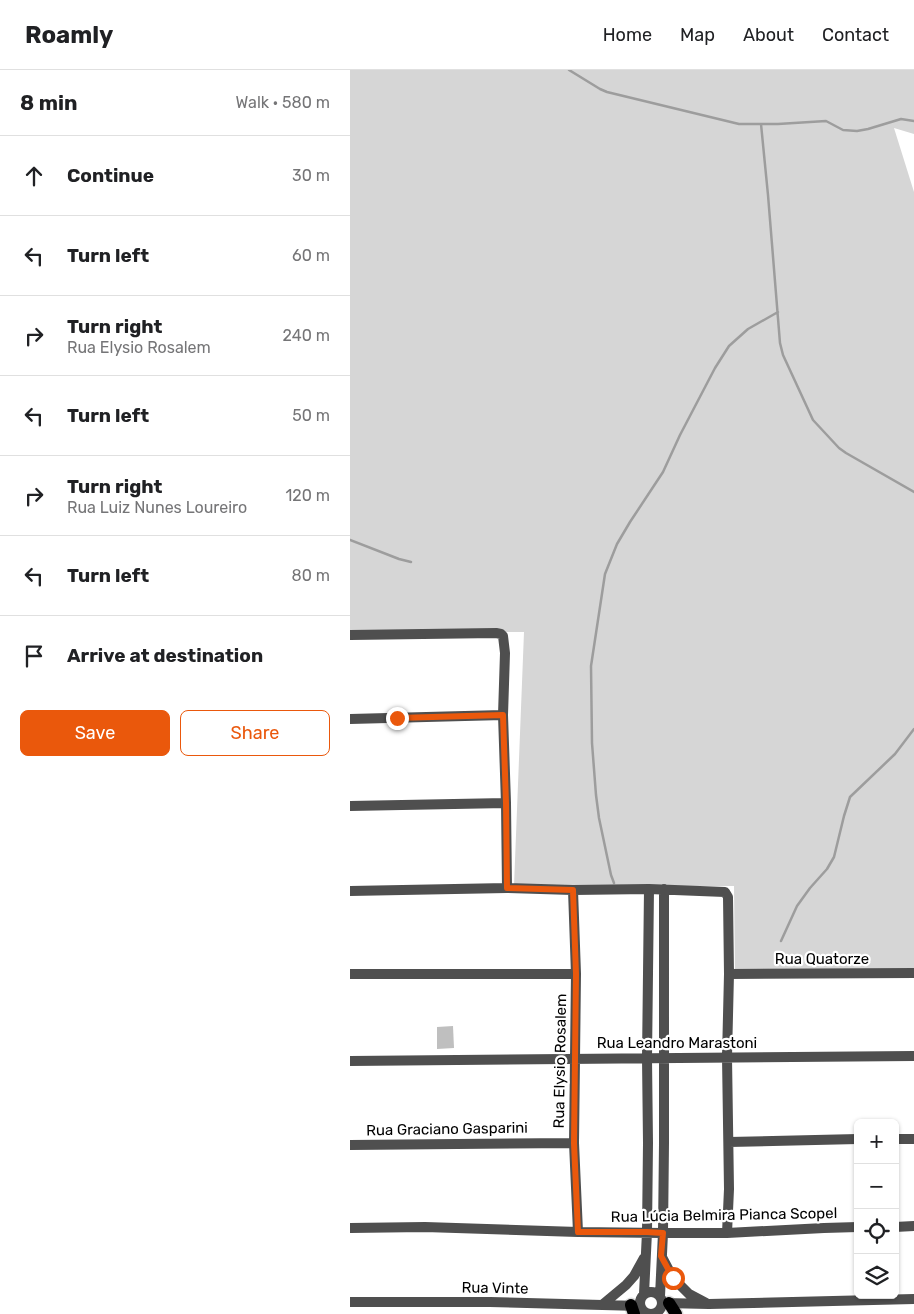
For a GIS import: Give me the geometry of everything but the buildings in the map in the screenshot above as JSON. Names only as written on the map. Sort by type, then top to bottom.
[{"type":"street","points":[[350,635],[501,634],[504,638],[503,715],[507,888]]},
{"type":"street","points":[[350,719],[503,715]]},
{"type":"street","points":[[350,806],[506,803]]},
{"type":"street","points":[[350,891],[507,888],[573,890],[664,889],[725,892],[728,897],[729,974],[727,1057],[729,1189],[727,1233]]},
{"type":"street","points":[[644,1294],[647,1232],[649,889]]},
{"type":"street","points":[[664,889],[664,1143],[661,1256],[666,1304]]},
{"type":"street","name":"Rua Elysio Rosalem","points":[[573,890],[576,974],[574,1143],[578,1232]]},
{"type":"street","points":[[648,973],[664,974]]},
{"type":"street","points":[[350,974],[576,974]]},
{"type":"street","name":"Rua Quatorze","points":[[729,974],[914,974]]},
{"type":"street","name":"Rua Leandro Marastoni","points":[[350,1061],[914,1056]]},
{"type":"street","points":[[899,1139],[914,1139]]},
{"type":"street","points":[[729,1142],[854,1140]]},
{"type":"street","name":"Rua Graciano Gasparini","points":[[350,1145],[574,1143]]},
{"type":"street","points":[[648,1143],[664,1143]]},
{"type":"street","points":[[899,1226],[914,1226]]},
{"type":"street","name":"Rua Lúcia Belmira Pianca Scopel","points":[[350,1228],[425,1227],[578,1232],[727,1233],[854,1227]]},
{"type":"street","points":[[602,1305],[634,1276],[645,1255]]},
{"type":"street","points":[[661,1256],[673,1278],[689,1294],[709,1304]]},
{"type":"street","points":[[635,1308],[644,1294],[651,1292],[654,1292],[666,1304],[914,1299]]},
{"type":"street","name":"Rua Vinte","points":[[350,1302],[490,1302],[602,1305],[635,1308],[650,1314],[657,1312],[666,1304]]},
{"type":"shaded area","points":[[350,70],[914,70],[914,134],[894,128],[914,192],[914,973],[735,974],[734,886],[514,886],[524,632],[350,633]]},
{"type":"waterway","points":[[569,70],[607,92],[739,124],[826,121],[843,130],[857,131],[901,119],[914,121]]},
{"type":"waterway","points":[[761,124],[780,343],[783,355],[813,420],[839,448],[914,492]]},
{"type":"waterway","points":[[614,883],[599,818],[592,743],[591,666],[605,574],[617,544],[663,472],[715,368],[729,346],[748,329],[778,312]]},
{"type":"waterway","points":[[350,540],[411,562]]},
{"type":"waterway","points":[[781,941],[797,906],[827,869],[834,857],[850,797],[895,754],[914,729]]},
{"type":"route","points":[[397,718],[503,715],[507,888],[573,890],[576,974],[574,1143],[578,1232],[663,1233],[661,1256],[673,1278]]}]
